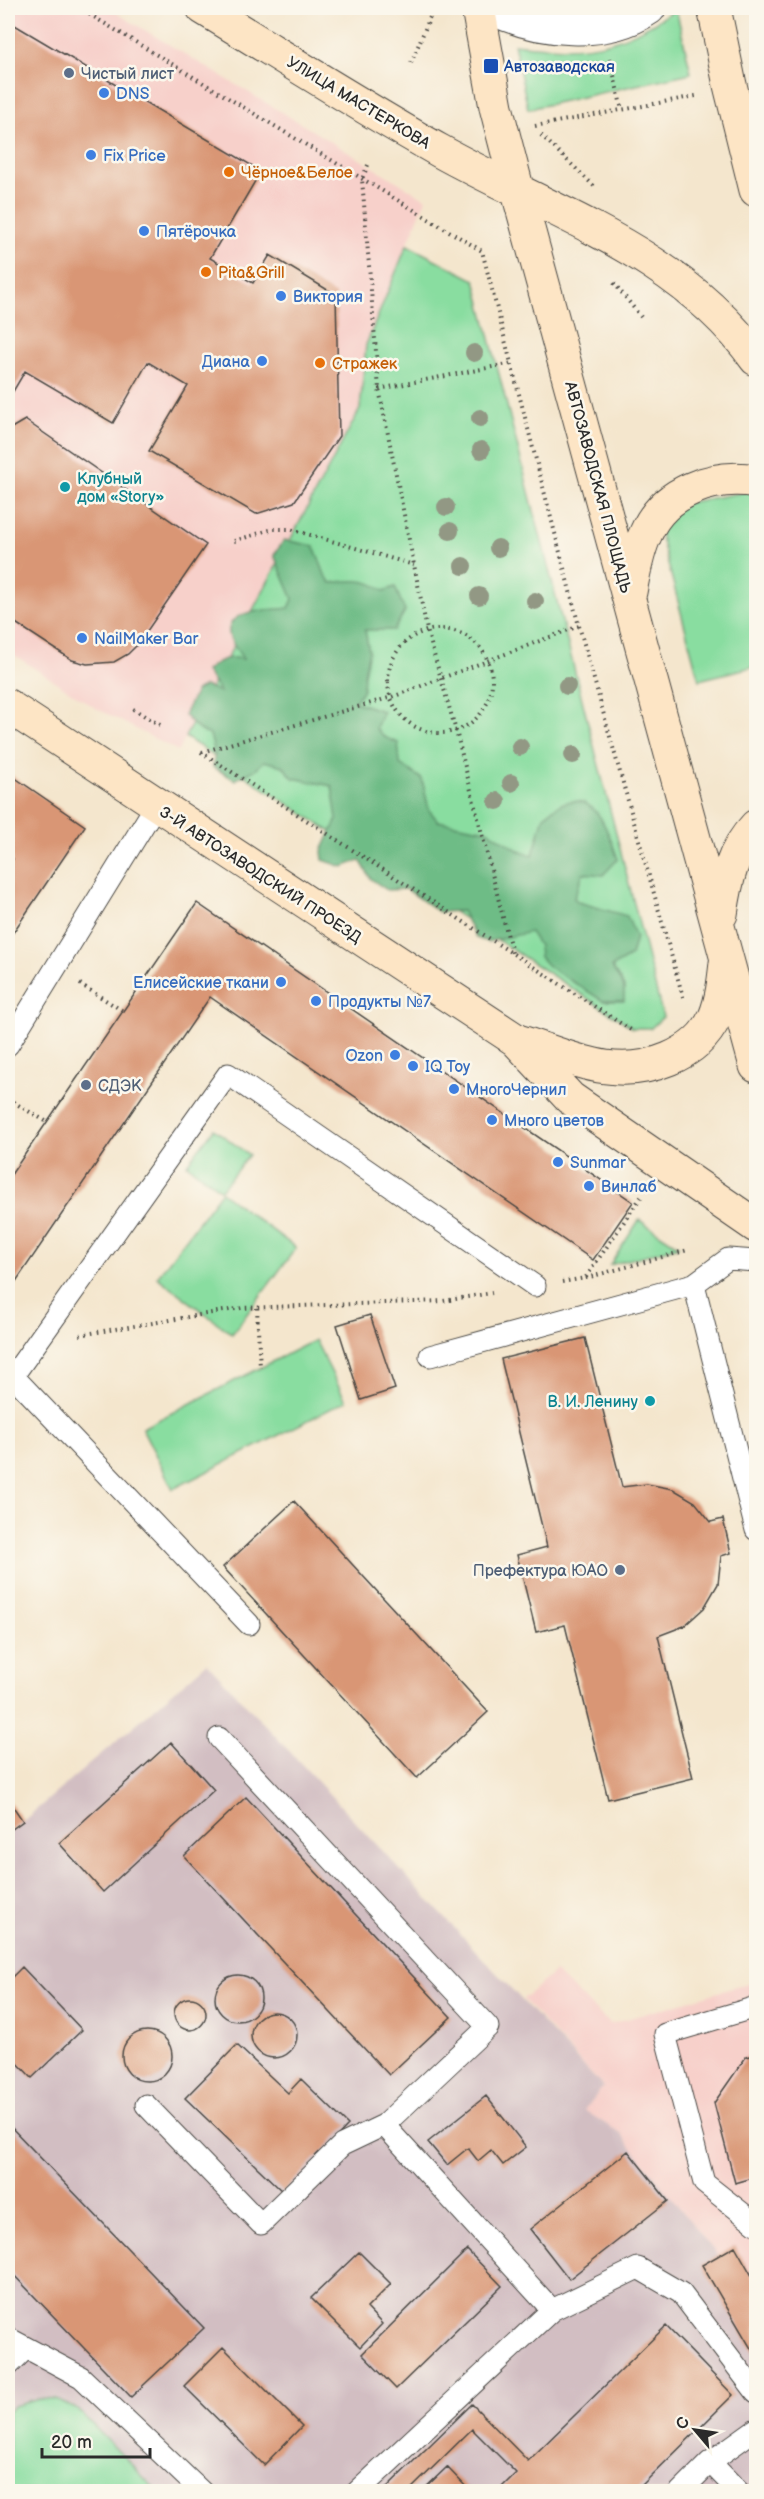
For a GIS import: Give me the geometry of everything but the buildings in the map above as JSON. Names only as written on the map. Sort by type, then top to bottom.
[{"type":"main road","name":"УЛИЦА МАСТЕРКОВА","points":[[203,8],[423,141],[518,192]]},
{"type":"main road","name":"АВТОЗАВОДСКАЯ ПЛОЩАДЬ","points":[[478,8],[496,107],[518,192],[756,1066]]},
{"type":"main road","points":[[714,8],[749,133],[756,190]]},
{"type":"main road","points":[[518,192],[585,224],[658,265],[704,300],[740,335],[756,359]]},
{"type":"main road","points":[[629,597],[640,549],[646,532],[660,509],[693,487],[742,479],[756,481]]},
{"type":"main road","name":"3-Й АВТОЗАВОДСКИЙ ПРОЕЗД","points":[[8,706],[516,1040],[570,1098],[756,1227]]},
{"type":"main road","name":"3-Й АВТОЗАВОДСКИЙ ПРОЕЗД","points":[[516,1040],[604,1067],[629,1069],[652,1065],[673,1057],[699,1041],[715,1017],[723,990],[727,875],[745,838],[756,826]]},
{"type":"street","points":[[492,8],[517,18],[551,26],[590,28],[613,24],[649,8]]},
{"type":"lane","points":[[8,1045],[156,805]]},
{"type":"lane","points":[[249,1624],[10,1374],[37,1341],[228,1074],[535,1286]]},
{"type":"lane","points":[[430,1356],[694,1284],[728,1259],[756,1261]]},
{"type":"lane","points":[[694,1284],[756,1530]]},
{"type":"lane","points":[[146,2105],[261,2224],[342,2145],[384,2125],[489,2027],[219,1738]]},
{"type":"lane","points":[[756,2007],[665,2034],[704,2183],[756,2224]]},
{"type":"lane","points":[[384,2125],[552,2310]]},
{"type":"lane","points":[[357,2492],[552,2310],[638,2268],[681,2293],[756,2392]]},
{"type":"lane","points":[[8,2366],[17,2343],[81,2377],[202,2492]]},
{"type":"lane","points":[[680,2492],[710,2463],[756,2429]]},
{"type":"lane","points":[[710,2463],[739,2492]]},
{"type":"path","points":[[79,8],[482,251],[513,363],[579,626],[684,1003]]},
{"type":"path","points":[[411,63],[430,18],[426,8]]},
{"type":"path","points":[[600,192],[531,126],[695,96]]},
{"type":"path","points":[[368,165],[362,179],[379,389],[427,630],[456,730],[512,954]]},
{"type":"path","points":[[614,283],[641,317]]},
{"type":"path","points":[[379,389],[513,363]]},
{"type":"path","points":[[234,541],[273,529],[290,529],[414,565]]},
{"type":"path","points":[[579,626],[392,697],[201,752],[639,1035]]},
{"type":"path","points":[[443,629],[459,632],[473,640],[489,662],[493,682],[490,698],[482,712],[471,723],[456,730],[440,733],[423,730],[408,722],[397,709],[392,697],[388,678],[392,662],[400,648],[412,637],[427,630],[443,629]]},
{"type":"path","points":[[133,709],[160,725]]},
{"type":"path","points":[[55,969],[123,1011]]},
{"type":"path","points":[[8,1099],[47,1122]]},
{"type":"path","points":[[586,1278],[641,1197]]},
{"type":"path","points":[[37,1341],[242,1308],[442,1301],[586,1278],[698,1247]]},
{"type":"path","points":[[257,1308],[260,1368]]},
{"type":"shaded area","points":[[8,8],[108,8],[426,199],[366,345],[360,409],[178,751],[94,707],[8,651]]},
{"type":"shaded area","points":[[207,1663],[603,2087],[584,2110],[621,2134],[718,2256],[735,2246],[756,2283],[756,2491],[8,2491],[8,1834]]},
{"type":"shaded area","points":[[555,1972],[610,2024],[756,1981],[756,2283],[735,2247],[718,2256],[621,2134],[584,2110],[603,2087],[523,1999]]},
{"type":"green space","points":[[676,9],[691,73],[528,109],[514,44],[561,48],[599,45],[635,33]]},
{"type":"green space","points":[[407,245],[475,280],[663,1017],[651,1028],[633,1028],[185,737],[360,409],[366,345]]},
{"type":"green space","points":[[756,490],[756,666],[699,680],[659,530],[680,504]]},
{"type":"green space","points":[[284,540],[314,546],[325,575],[331,583],[365,582],[384,591],[395,587],[405,611],[394,630],[365,630],[369,651],[363,689],[355,702],[383,711],[376,728],[384,737],[398,743],[400,764],[422,779],[429,810],[438,821],[487,830],[521,852],[533,855],[544,816],[559,805],[576,801],[586,803],[594,809],[606,828],[618,859],[603,875],[583,873],[574,898],[578,902],[627,916],[636,937],[631,956],[612,967],[624,987],[624,1001],[603,1001],[549,967],[540,957],[539,946],[530,932],[487,942],[476,938],[462,911],[439,912],[406,889],[387,890],[371,879],[360,860],[343,867],[323,860],[322,851],[337,819],[332,786],[293,778],[283,766],[264,761],[255,770],[235,780],[213,767],[215,753],[210,735],[199,730],[184,715],[196,691],[205,686],[220,692],[206,671],[223,660],[243,659],[229,634],[230,625],[235,619],[252,612],[289,608],[293,599],[274,555]]},
{"type":"green space","points":[[214,1129],[249,1155],[221,1190],[187,1164]]},
{"type":"green space","points":[[221,1192],[296,1248],[232,1334],[157,1277]]},
{"type":"green space","points":[[639,1220],[679,1246],[610,1265]]},
{"type":"green space","points":[[315,1340],[346,1401],[173,1489],[142,1428]]},
{"type":"green space","points":[[39,2399],[56,2400],[77,2409],[157,2491],[81,2492],[77,2488],[73,2491],[8,2491],[8,2412],[14,2406]]},
{"type":"place","name":"Автозаводская","points":[[491,66]]},
{"type":"place","name":"Чистый лист","points":[[69,73]]},
{"type":"place","name":"DNS","points":[[104,93]]},
{"type":"place","name":"Fix Price","points":[[91,155]]},
{"type":"place","name":"Чёрное&Белое","points":[[229,172]]},
{"type":"place","name":"Пятёрочка","points":[[144,231]]},
{"type":"place","name":"Pita&Grill","points":[[206,272]]},
{"type":"place","name":"Виктория","points":[[281,296]]},
{"type":"place","name":"Диана","points":[[262,361]]},
{"type":"place","name":"Стражек","points":[[320,363]]},
{"type":"place","name":"Клубный дом «Story»","points":[[65,487]]},
{"type":"place","name":"NailMaker Bar","points":[[82,638]]},
{"type":"place","name":"Елисейские ткани","points":[[281,982]]},
{"type":"place","name":"Продукты №7","points":[[316,1001]]},
{"type":"place","name":"Ozon","points":[[395,1055]]},
{"type":"place","name":"IQ Toy","points":[[413,1066]]},
{"type":"place","name":"СДЭК","points":[[86,1085]]},
{"type":"place","name":"МногоЧернил","points":[[454,1089]]},
{"type":"place","name":"Много цветов","points":[[492,1120]]},
{"type":"place","name":"Sunmar","points":[[558,1162]]},
{"type":"place","name":"Винлаб","points":[[589,1186]]},
{"type":"place","name":"В. И. Ленину","points":[[650,1401]]},
{"type":"place","name":"Префектура ЮАО","points":[[620,1570]]}]
